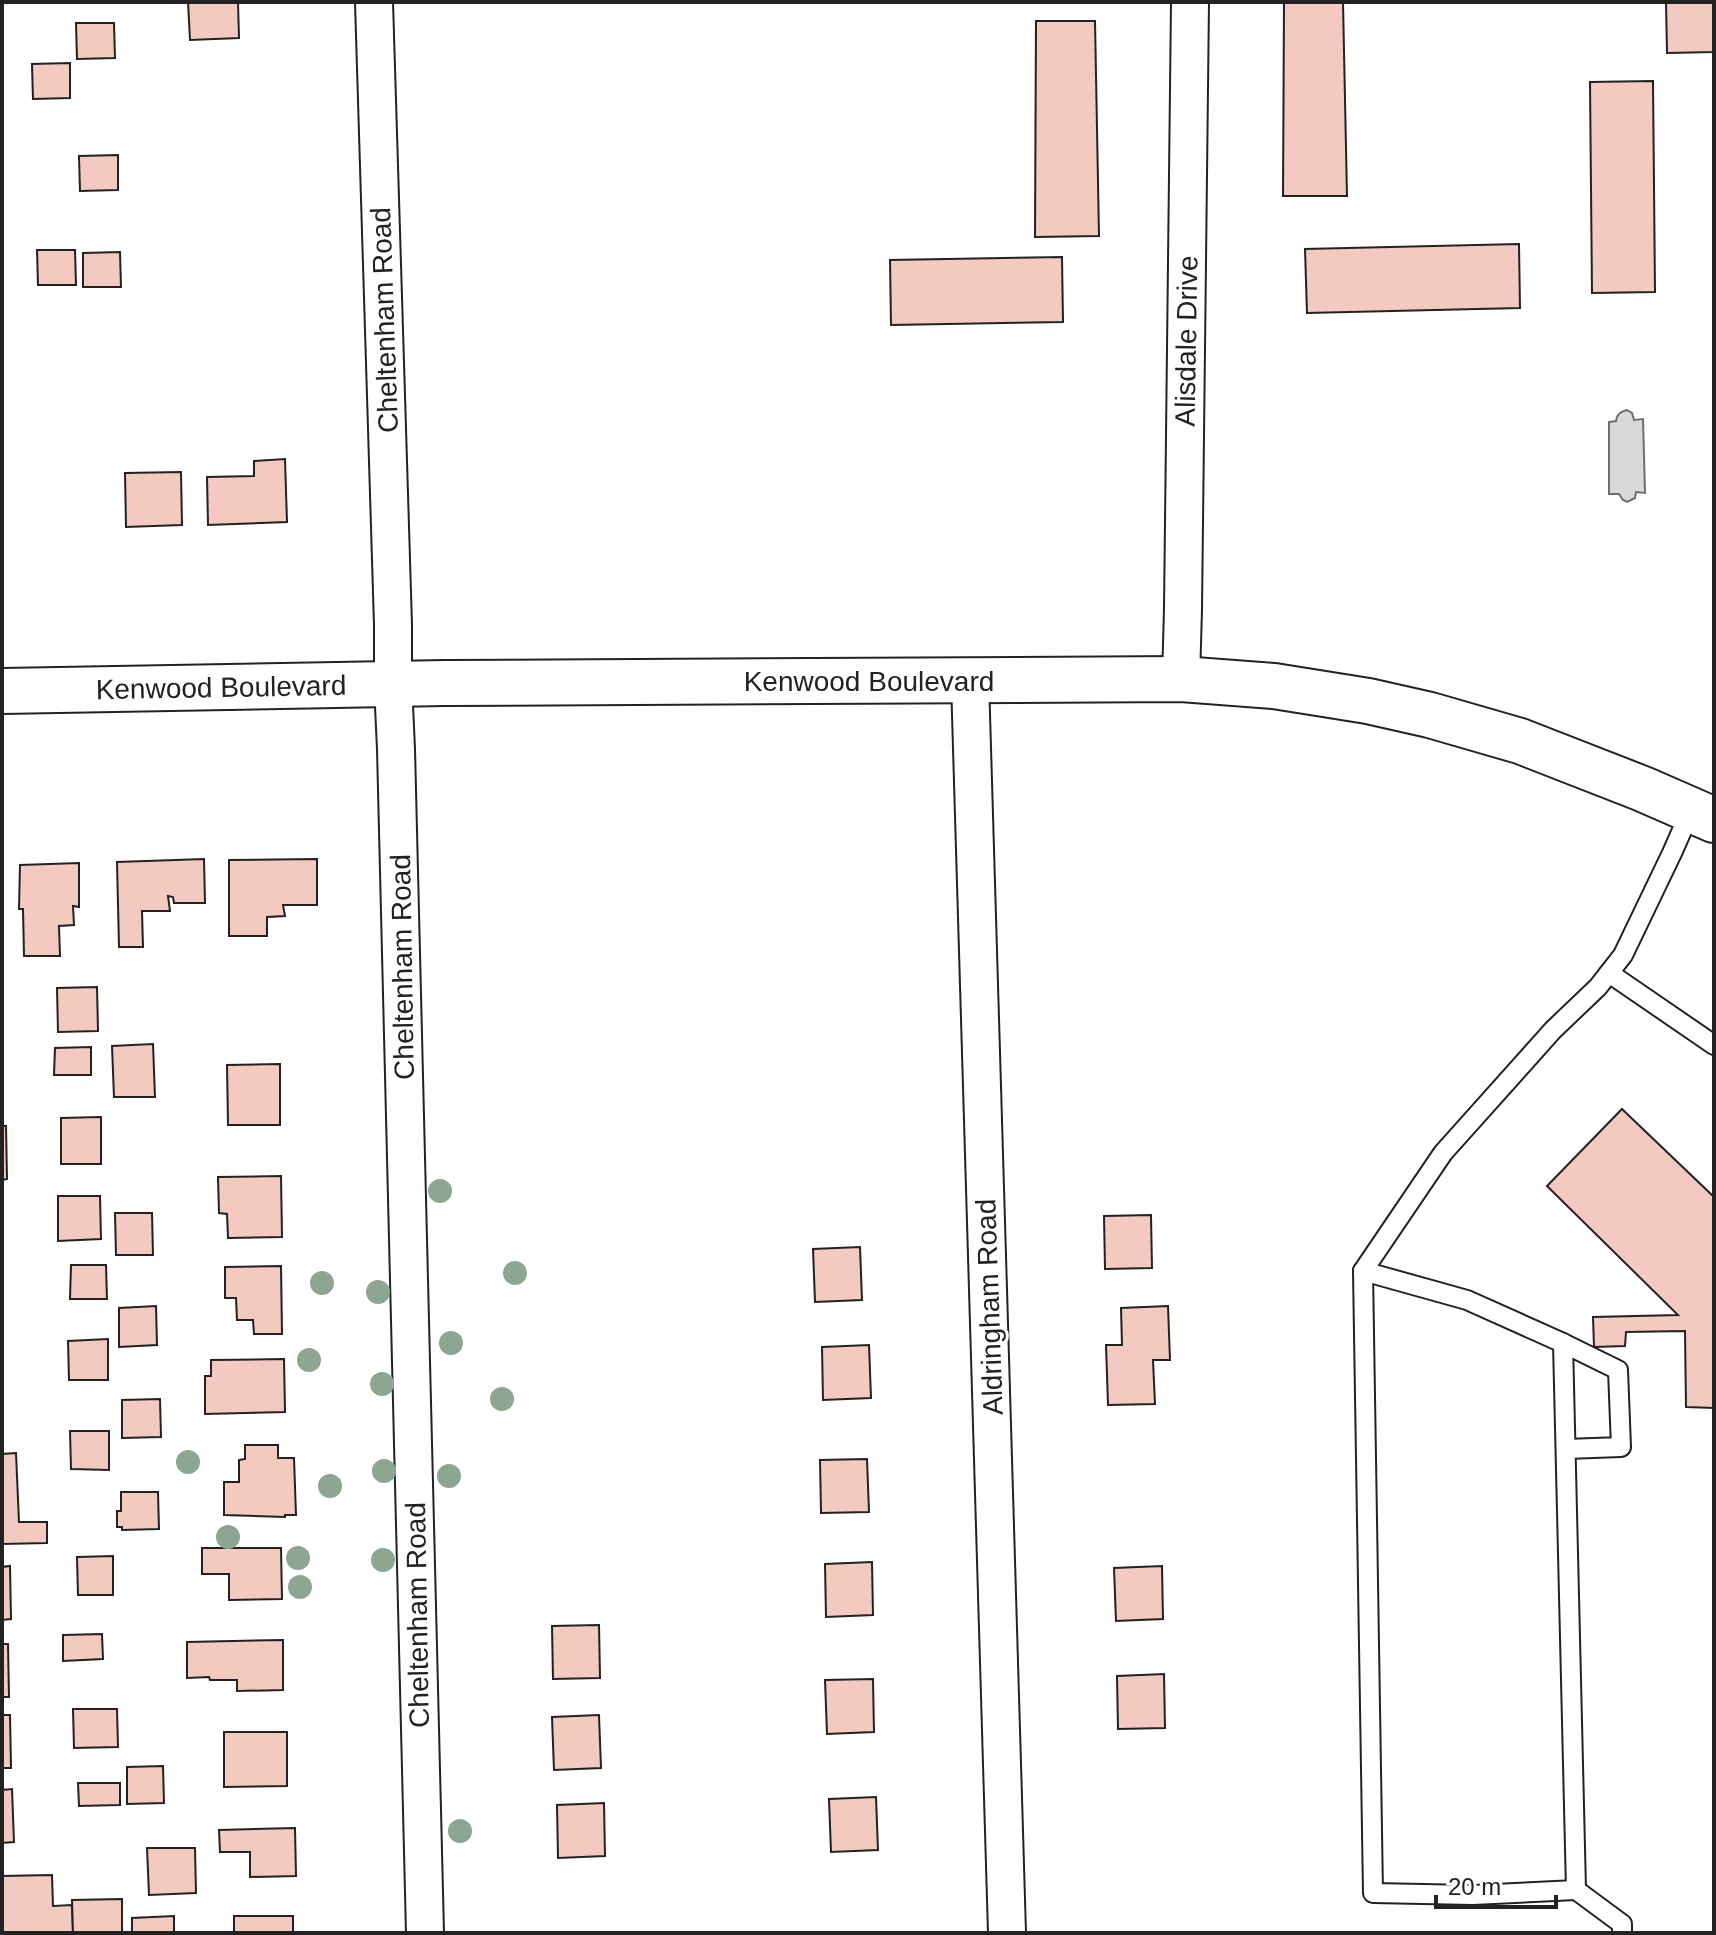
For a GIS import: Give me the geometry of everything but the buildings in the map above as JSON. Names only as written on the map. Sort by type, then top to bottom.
[{"type":"street","name":"Cheltenham Road","points":[[374,2],[393,625],[425,1933]]},
{"type":"street","name":"Alisdale Drive","points":[[1181,679],[1190,2]]},
{"type":"street","name":"Kenwood Boulevard","points":[[2,691],[393,684],[1181,679],[1274,686],[1368,701],[1430,715],[1520,741],[1702,815]]},
{"type":"street","name":"Aldringham Road","points":[[970,680],[1007,1933]]},
{"type":"lane","points":[[1622,1933],[1622,1924],[1576,1890],[1473,1895],[1373,1893],[1363,1271],[1443,1153],[1553,1030],[1598,987],[1623,955],[1672,853],[1702,815]]},
{"type":"lane","points":[[1609,973],[1714,1045]]},
{"type":"lane","points":[[1363,1271],[1467,1300],[1618,1370],[1621,1447],[1566,1449]]},
{"type":"lane","points":[[1563,1343],[1576,1890]]},
{"type":"shaded area","points":[[1627,410],[1634,420],[1643,419],[1645,493],[1636,492],[1635,498],[1627,502],[1619,494],[1609,494],[1609,422],[1616,421],[1619,414]]}]
